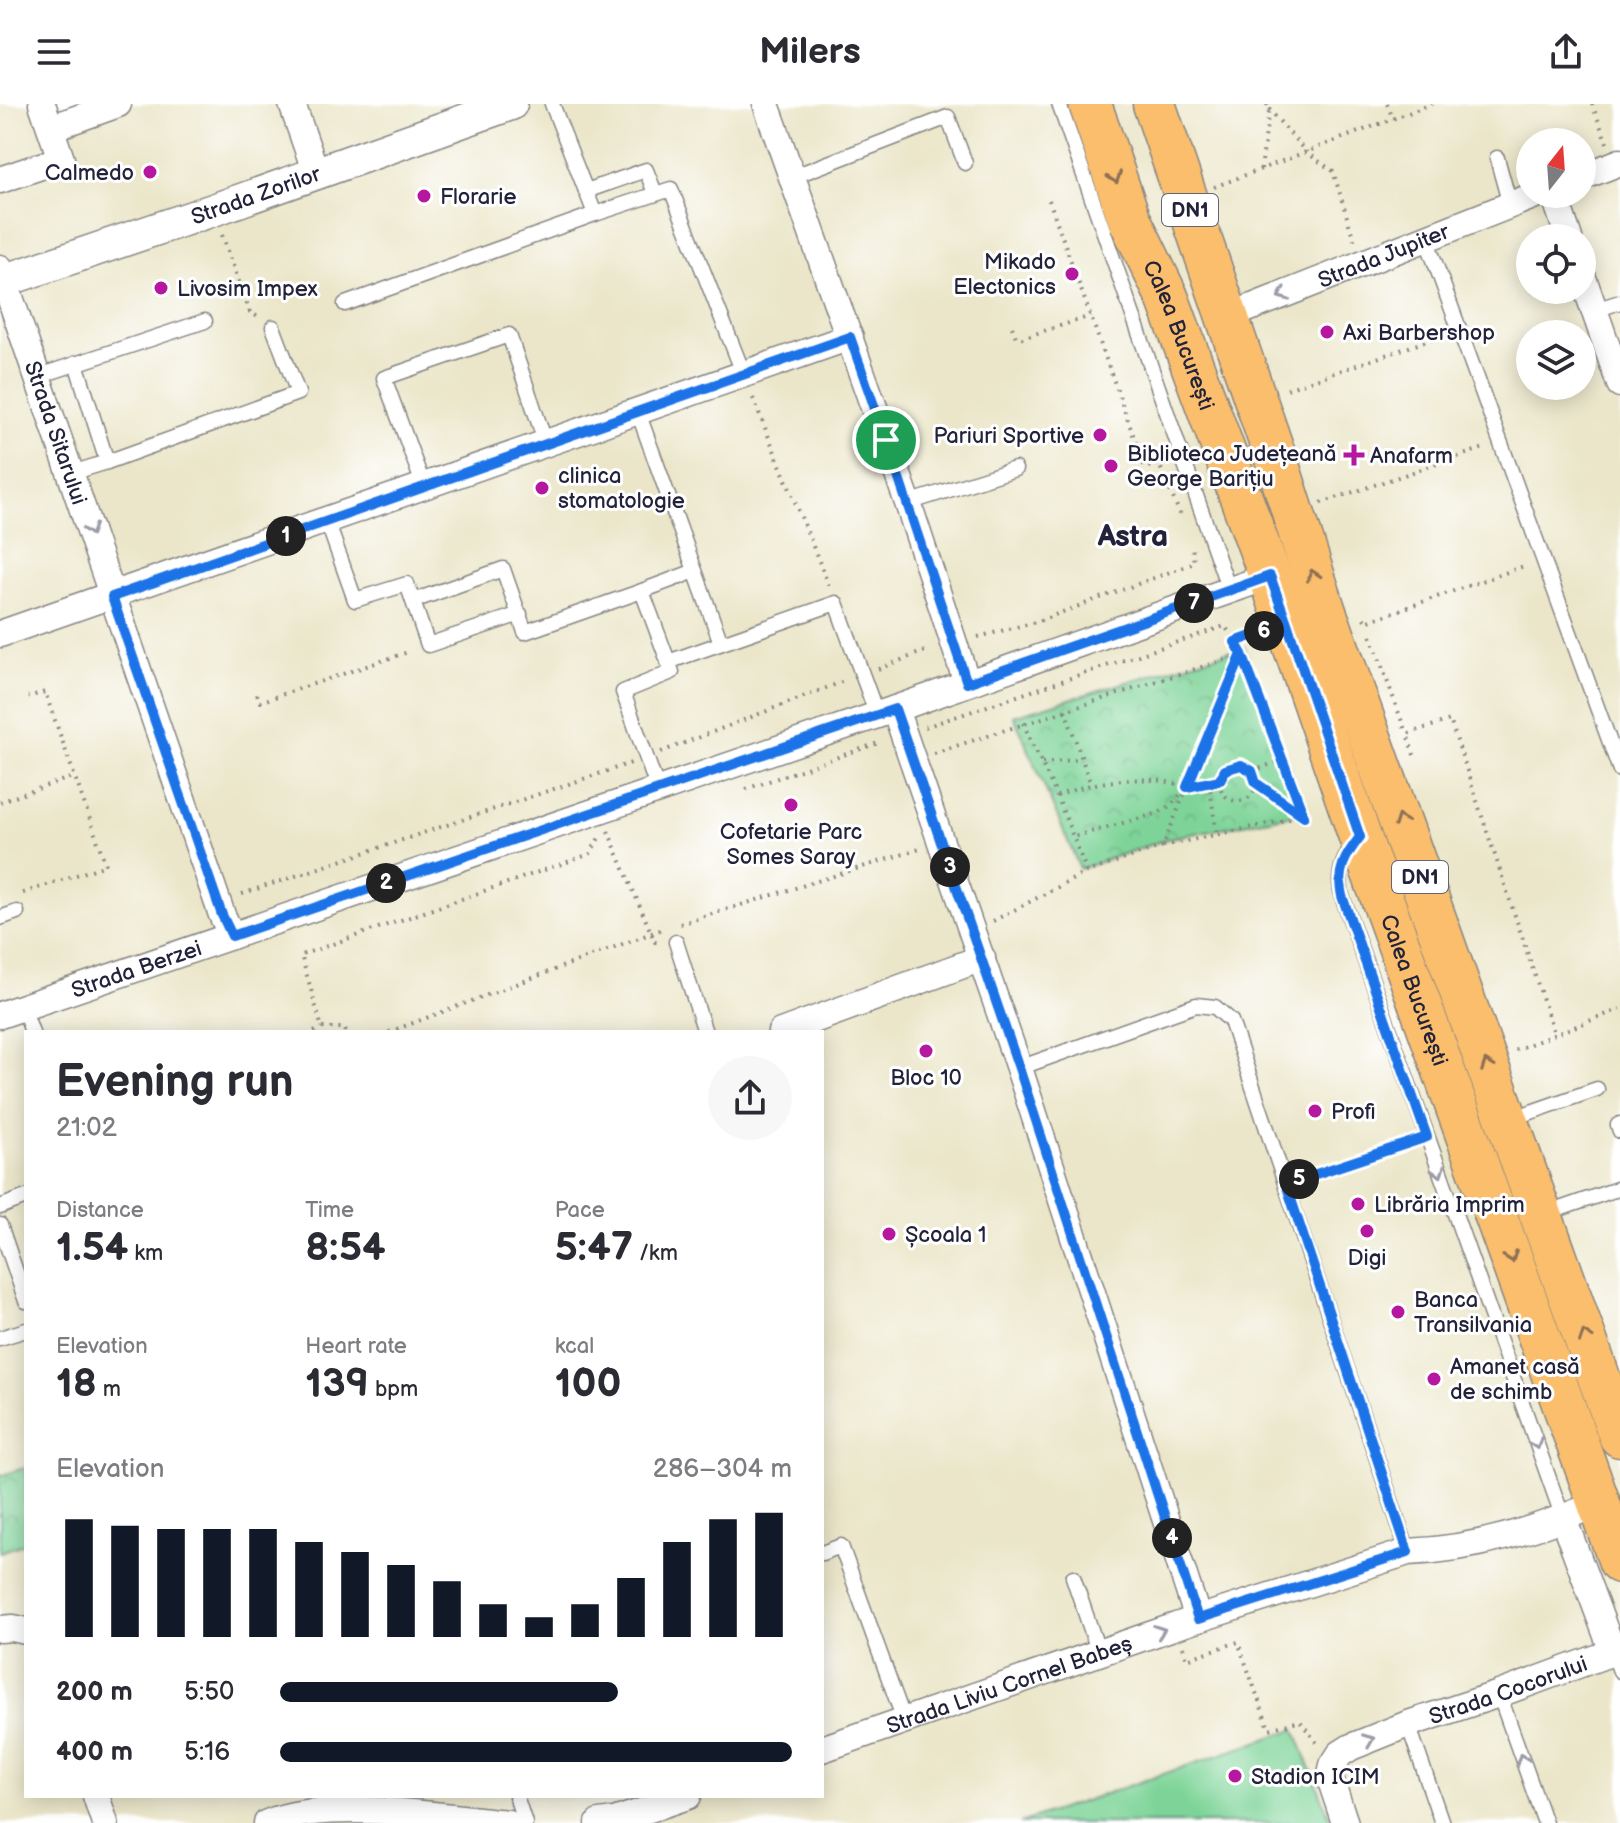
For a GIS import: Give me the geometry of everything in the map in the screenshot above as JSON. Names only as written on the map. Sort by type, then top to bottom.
[{"type":"main road","name":"Calea București","points":[[1090,104],[1129,218],[1167,297],[1287,623],[1581,1511],[1620,1562]]},
{"type":"main road","name":"Calea București","points":[[1154,104],[1324,609],[1620,1436]]},
{"type":"street","points":[[0,180],[61,159],[46,116],[118,104]]},
{"type":"street","points":[[292,104],[316,173]]},
{"type":"street","name":"Strada Zorilor","points":[[2,276],[213,210],[474,110],[511,104]]},
{"type":"street","points":[[766,104],[908,503],[967,683]]},
{"type":"street","points":[[1596,172],[1618,163]]},
{"type":"street","name":"Strada Jupiter","points":[[1227,317],[1516,203]]},
{"type":"street","name":"Strada Sitarului","points":[[2,276],[39,376],[222,915],[232,936]]},
{"type":"street","points":[[1593,304],[1612,335],[1620,384]]},
{"type":"street","points":[[0,634],[850,337]]},
{"type":"street","name":"Strada Berzei","points":[[12,1011],[886,712],[1270,576]]},
{"type":"street","points":[[886,712],[913,761],[1019,1068],[1187,1622]]},
{"type":"street","points":[[786,1030],[982,958]]},
{"type":"street","name":"Strada Liviu Cornel Babeș","points":[[824,1748],[1187,1622],[1408,1552],[1442,1551],[1484,1544],[1581,1511]]},
{"type":"street","name":"Strada Cocorului","points":[[1333,1765],[1340,1754],[1351,1747],[1408,1724],[1499,1694],[1617,1661],[1581,1511]]},
{"type":"street","points":[[0,1629],[24,1631]]},
{"type":"street","points":[[1333,1765],[1330,1778],[1345,1823]]},
{"type":"street","points":[[97,1798],[105,1823]]},
{"type":"street","points":[[599,1823],[614,1821],[682,1798]]},
{"type":"street","points":[[279,1812],[372,1811],[508,1823]]},
{"type":"lane","points":[[552,104],[595,214]]},
{"type":"lane","points":[[1059,104],[1229,590]]},
{"type":"lane","points":[[792,177],[946,110],[965,163]]},
{"type":"lane","points":[[1497,158],[1510,205]]},
{"type":"lane","points":[[586,191],[646,170],[655,193]]},
{"type":"lane","points":[[345,304],[671,189],[744,375]]},
{"type":"lane","points":[[1426,238],[1620,770]]},
{"type":"lane","points":[[1595,310],[1620,302]]},
{"type":"lane","points":[[39,376],[205,321]]},
{"type":"lane","points":[[72,473],[298,393],[273,327]]},
{"type":"lane","points":[[424,487],[384,378],[509,335],[546,444]]},
{"type":"lane","points":[[76,363],[107,462]]},
{"type":"lane","points":[[638,412],[721,643]]},
{"type":"lane","points":[[908,503],[1015,469]]},
{"type":"lane","points":[[327,521],[355,600],[407,584],[428,645],[520,614]]},
{"type":"lane","points":[[413,601],[503,569],[525,632],[695,571]]},
{"type":"lane","points":[[642,591],[672,672],[623,692],[658,790]]},
{"type":"lane","points":[[668,662],[836,603],[862,675],[886,712]]},
{"type":"lane","points":[[1360,837],[1342,863],[1339,883],[1427,1137],[1581,1511]]},
{"type":"lane","points":[[0,918],[17,912]]},
{"type":"lane","points":[[676,942],[704,1030]]},
{"type":"lane","points":[[1019,1068],[1196,1005],[1215,1007],[1231,1021],[1408,1552]]},
{"type":"lane","points":[[12,1011],[30,1030]]},
{"type":"lane","points":[[1507,1120],[1597,1089]]},
{"type":"lane","points":[[1620,1124],[1620,1131]]},
{"type":"lane","points":[[1542,1215],[1620,1188]]},
{"type":"lane","points":[[0,1207],[24,1198]]},
{"type":"lane","points":[[0,1225],[24,1295]]},
{"type":"lane","points":[[0,1338],[24,1331]]},
{"type":"lane","points":[[824,1552],[841,1546],[904,1720]]},
{"type":"lane","points":[[1073,1577],[1099,1653]]},
{"type":"lane","points":[[1499,1694],[1545,1823]]},
{"type":"lane","points":[[1408,1724],[1442,1823]]},
{"type":"lane","points":[[517,1798],[525,1823]]},
{"type":"path","points":[[1387,104],[1393,119]]},
{"type":"path","points":[[1208,189],[1432,104]]},
{"type":"path","points":[[1592,104],[1618,163]]},
{"type":"path","points":[[1268,106],[1306,152],[1333,171],[1362,263]]},
{"type":"path","points":[[1261,169],[1268,106]]},
{"type":"path","points":[[1049,200],[1145,468],[1159,464],[1186,529]]},
{"type":"path","points":[[213,210],[250,312],[273,327]]},
{"type":"path","points":[[1012,327],[1016,337],[1022,338],[1091,316]]},
{"type":"path","points":[[1277,393],[1460,330]]},
{"type":"path","points":[[744,375],[836,603]]},
{"type":"path","points":[[1319,503],[1501,442]]},
{"type":"path","points":[[1192,542],[1198,571]]},
{"type":"path","points":[[1366,622],[1543,560]]},
{"type":"path","points":[[967,641],[1036,622],[1194,563]]},
{"type":"path","points":[[1361,610],[1416,764]]},
{"type":"path","points":[[1235,642],[1287,623]]},
{"type":"path","points":[[911,732],[1225,626],[1242,654],[1304,816]]},
{"type":"path","points":[[257,694],[260,702],[428,645]]},
{"type":"path","points":[[242,894],[646,758],[934,648]]},
{"type":"path","points":[[913,761],[1242,654]]},
{"type":"path","points":[[1163,846],[1242,654]]},
{"type":"path","points":[[344,665],[346,673]]},
{"type":"path","points":[[15,896],[106,865],[45,692],[28,697]]},
{"type":"path","points":[[1065,710],[1091,785]]},
{"type":"path","points":[[1407,734],[1450,720],[1554,1033]]},
{"type":"path","points":[[1023,723],[1057,796],[1087,872]]},
{"type":"path","points":[[737,791],[881,742]]},
{"type":"path","points":[[1042,763],[1082,759]]},
{"type":"path","points":[[1252,771],[1283,760]]},
{"type":"path","points":[[1057,796],[1091,785],[1152,781],[1174,782],[1187,787],[1220,780],[1230,766],[1241,765],[1252,771],[1256,783],[1253,794],[1237,802],[1222,792],[1220,780]]},
{"type":"path","points":[[0,802],[75,776]]},
{"type":"path","points":[[1209,782],[1217,835]]},
{"type":"path","points":[[1256,783],[1304,816]]},
{"type":"path","points":[[1072,837],[1159,813],[1187,787]]},
{"type":"path","points":[[973,931],[1087,872],[1163,846],[1304,816]]},
{"type":"path","points":[[322,1028],[301,955],[590,854],[606,826],[655,942],[676,942]]},
{"type":"path","points":[[394,1030],[651,933],[932,845]]},
{"type":"path","points":[[1508,1053],[1620,1009]]},
{"type":"path","points":[[318,1030],[345,1030]]},
{"type":"path","points":[[1286,1184],[1427,1137]]},
{"type":"path","points":[[1187,1622],[1187,1659],[1238,1642],[1269,1729],[1300,1721],[1333,1765]]},
{"type":"green space","points":[[1244,647],[1306,812],[1170,838],[1080,869],[1014,716]]},
{"type":"green space","points":[[24,1468],[24,1544],[0,1552],[0,1476]]},
{"type":"green space","name":"Stadion ICIM","points":[[1295,1729],[1332,1823],[1020,1823]]},
{"type":"place","name":"Calmedo","points":[[150,172]]},
{"type":"place","name":"Florarie","points":[[424,196]]},
{"type":"place","name":"Mikado Electonics","points":[[1072,274]]},
{"type":"place","name":"Livosim Impex","points":[[161,288]]},
{"type":"place","name":"Axi Barbershop","points":[[1327,332]]},
{"type":"place","name":"Pariuri Sportive","points":[[1100,435]]},
{"type":"place","name":"Anafarm","points":[[1354,455]]},
{"type":"place","name":"Biblioteca Județeană George Barițiu","points":[[1111,466]]},
{"type":"place","name":"clinica stomatologie","points":[[542,488]]},
{"type":"place","name":"Cofetarie Parc Somes Saray","points":[[791,805]]},
{"type":"place","name":"Bloc 10","points":[[926,1051]]},
{"type":"place","name":"Profi","points":[[1315,1111]]},
{"type":"place","name":"Librăria Imprim","points":[[1358,1204]]},
{"type":"place","name":"Digi","points":[[1367,1231]]},
{"type":"place","name":"Școala 1","points":[[889,1234]]},
{"type":"place","name":"Banca Transilvania","points":[[1398,1312]]},
{"type":"place","name":"Amanet casă de schimb","points":[[1434,1379]]},
{"type":"place","name":"Stadion ICIM","points":[[1235,1776]]},
{"type":"district","name":"Astra","points":[[1133,536]]},
{"type":"route","points":[[886,440],[850,337],[112,597],[222,915],[232,936],[895,709],[1019,1068],[1198,1619],[1408,1552],[1286,1184],[1427,1137],[1342,896],[1339,883],[1342,863],[1360,837],[1287,623],[1235,642],[1242,654],[1304,816],[1256,783],[1252,771],[1241,765],[1230,766],[1220,780],[1187,787],[1242,654],[1235,642],[1287,623],[1270,576],[967,683],[886,440]]}]
